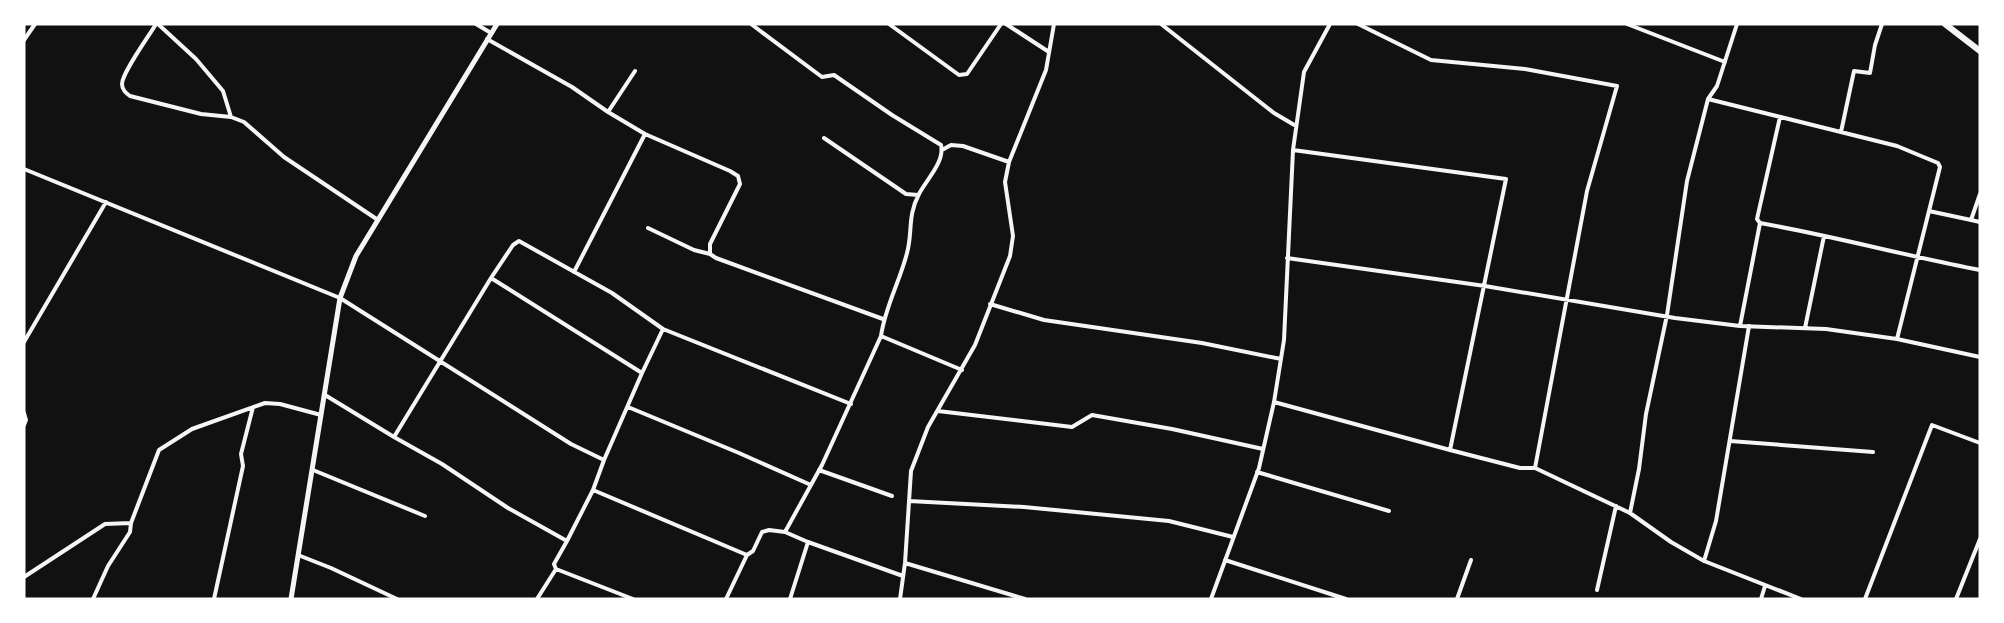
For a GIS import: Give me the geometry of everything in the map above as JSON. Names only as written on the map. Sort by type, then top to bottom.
[{"type":"main road","points":[[1945,24],[1980,51]]},
{"type":"street","points":[[24,40],[35,24]]},
{"type":"street","points":[[231,117],[223,91],[196,59],[157,24],[127,72],[122,84],[124,91],[130,96],[201,114],[231,117],[244,122],[284,157],[378,220]]},
{"type":"street","points":[[476,24],[491,33]]},
{"type":"street","points":[[291,599],[340,298],[356,256],[497,24]]},
{"type":"street","points":[[751,24],[822,77],[834,75],[940,145],[942,150],[940,159],[918,195],[910,216],[908,249],[901,277],[883,319],[881,336],[819,470],[785,532]]},
{"type":"street","points":[[889,24],[959,75],[963,75],[967,74],[1001,24]]},
{"type":"street","points":[[1006,24],[1049,52]]},
{"type":"street","points":[[900,599],[905,563],[910,471],[928,428],[975,345],[1010,256],[1013,236],[1005,183],[1009,162],[1046,70],[1054,24]]},
{"type":"street","points":[[1161,24],[1256,100],[1296,126]]},
{"type":"street","points":[[1211,599],[1257,472],[1274,402],[1281,359],[1293,150],[1304,72],[1330,24]]},
{"type":"street","points":[[1358,24],[1431,60],[1525,69],[1617,87],[1587,191],[1535,468]]},
{"type":"street","points":[[1627,24],[1725,62]]},
{"type":"street","points":[[1630,513],[1639,469],[1646,414],[1666,315],[1687,181],[1708,99],[1718,86],[1737,24]]},
{"type":"street","points":[[1841,132],[1854,71],[1870,74],[1875,45],[1882,24]]},
{"type":"street","points":[[487,39],[572,87],[645,134],[738,176],[740,184],[710,244],[710,254]]},
{"type":"street","points":[[608,112],[635,71]]},
{"type":"street","points":[[1708,99],[1897,146],[1938,163],[1940,167],[1897,339]]},
{"type":"street","points":[[1740,326],[1760,223],[1757,219],[1780,117]]},
{"type":"street","points":[[574,272],[645,134]]},
{"type":"street","points":[[824,138],[906,194],[918,195]]},
{"type":"street","points":[[942,150],[951,145],[963,146],[1009,162]]},
{"type":"street","points":[[1293,150],[1506,179],[1450,450]]},
{"type":"street","points":[[24,169],[340,298],[572,444],[604,460]]},
{"type":"street","points":[[1971,220],[1980,194]]},
{"type":"street","points":[[24,342],[106,202]]},
{"type":"street","points":[[1929,211],[1980,222]]},
{"type":"street","points":[[1760,223],[1980,270]]},
{"type":"street","points":[[648,228],[694,250],[883,319]]},
{"type":"street","points":[[1805,328],[1824,236]]},
{"type":"street","points":[[394,438],[491,278],[513,245],[519,242],[612,293],[663,329],[851,404]]},
{"type":"street","points":[[1287,258],[1740,326],[1826,329],[1897,339],[1980,357]]},
{"type":"street","points":[[491,278],[642,373]]},
{"type":"street","points":[[990,304],[1044,320],[1192,342],[1281,359]]},
{"type":"street","points":[[1704,561],[1716,520],[1749,326]]},
{"type":"street","points":[[537,599],[556,568],[554,564],[593,490],[604,460],[663,329]]},
{"type":"street","points":[[881,336],[962,370]]},
{"type":"street","points":[[325,395],[394,438],[442,464],[508,508],[567,541]]},
{"type":"street","points":[[1274,402],[1520,468],[1535,468],[1630,513],[1671,542],[1704,561],[1801,599]]},
{"type":"street","points":[[93,599],[108,566],[130,532],[131,523],[159,450],[192,429],[266,403],[321,414]]},
{"type":"street","points":[[214,599],[243,466],[241,454],[253,407]]},
{"type":"street","points":[[628,407],[811,485]]},
{"type":"street","points":[[938,411],[1072,427],[1092,415],[1172,429],[1263,449]]},
{"type":"street","points":[[24,413],[26,420],[24,425]]},
{"type":"street","points":[[1865,599],[1932,425],[1980,443]]},
{"type":"street","points":[[1730,441],[1873,452]]},
{"type":"street","points":[[313,470],[425,516]]},
{"type":"street","points":[[819,470],[892,496]]},
{"type":"street","points":[[1257,472],[1389,511]]},
{"type":"street","points":[[593,490],[747,555]]},
{"type":"street","points":[[909,501],[1024,507],[1169,521],[1233,537]]},
{"type":"street","points":[[1597,590],[1616,506]]},
{"type":"street","points":[[24,577],[105,524],[131,523]]},
{"type":"street","points":[[726,599],[747,555],[753,551],[762,532],[769,530],[785,532],[903,576]]},
{"type":"street","points":[[1956,599],[1980,539]]},
{"type":"street","points":[[790,599],[808,542]]},
{"type":"street","points":[[298,555],[332,568],[397,599]]},
{"type":"street","points":[[1225,560],[1346,599]]},
{"type":"street","points":[[1457,599],[1472,560]]},
{"type":"street","points":[[905,563],[1025,599]]},
{"type":"street","points":[[556,568],[633,599]]},
{"type":"street","points":[[1761,599],[1765,586]]}]
